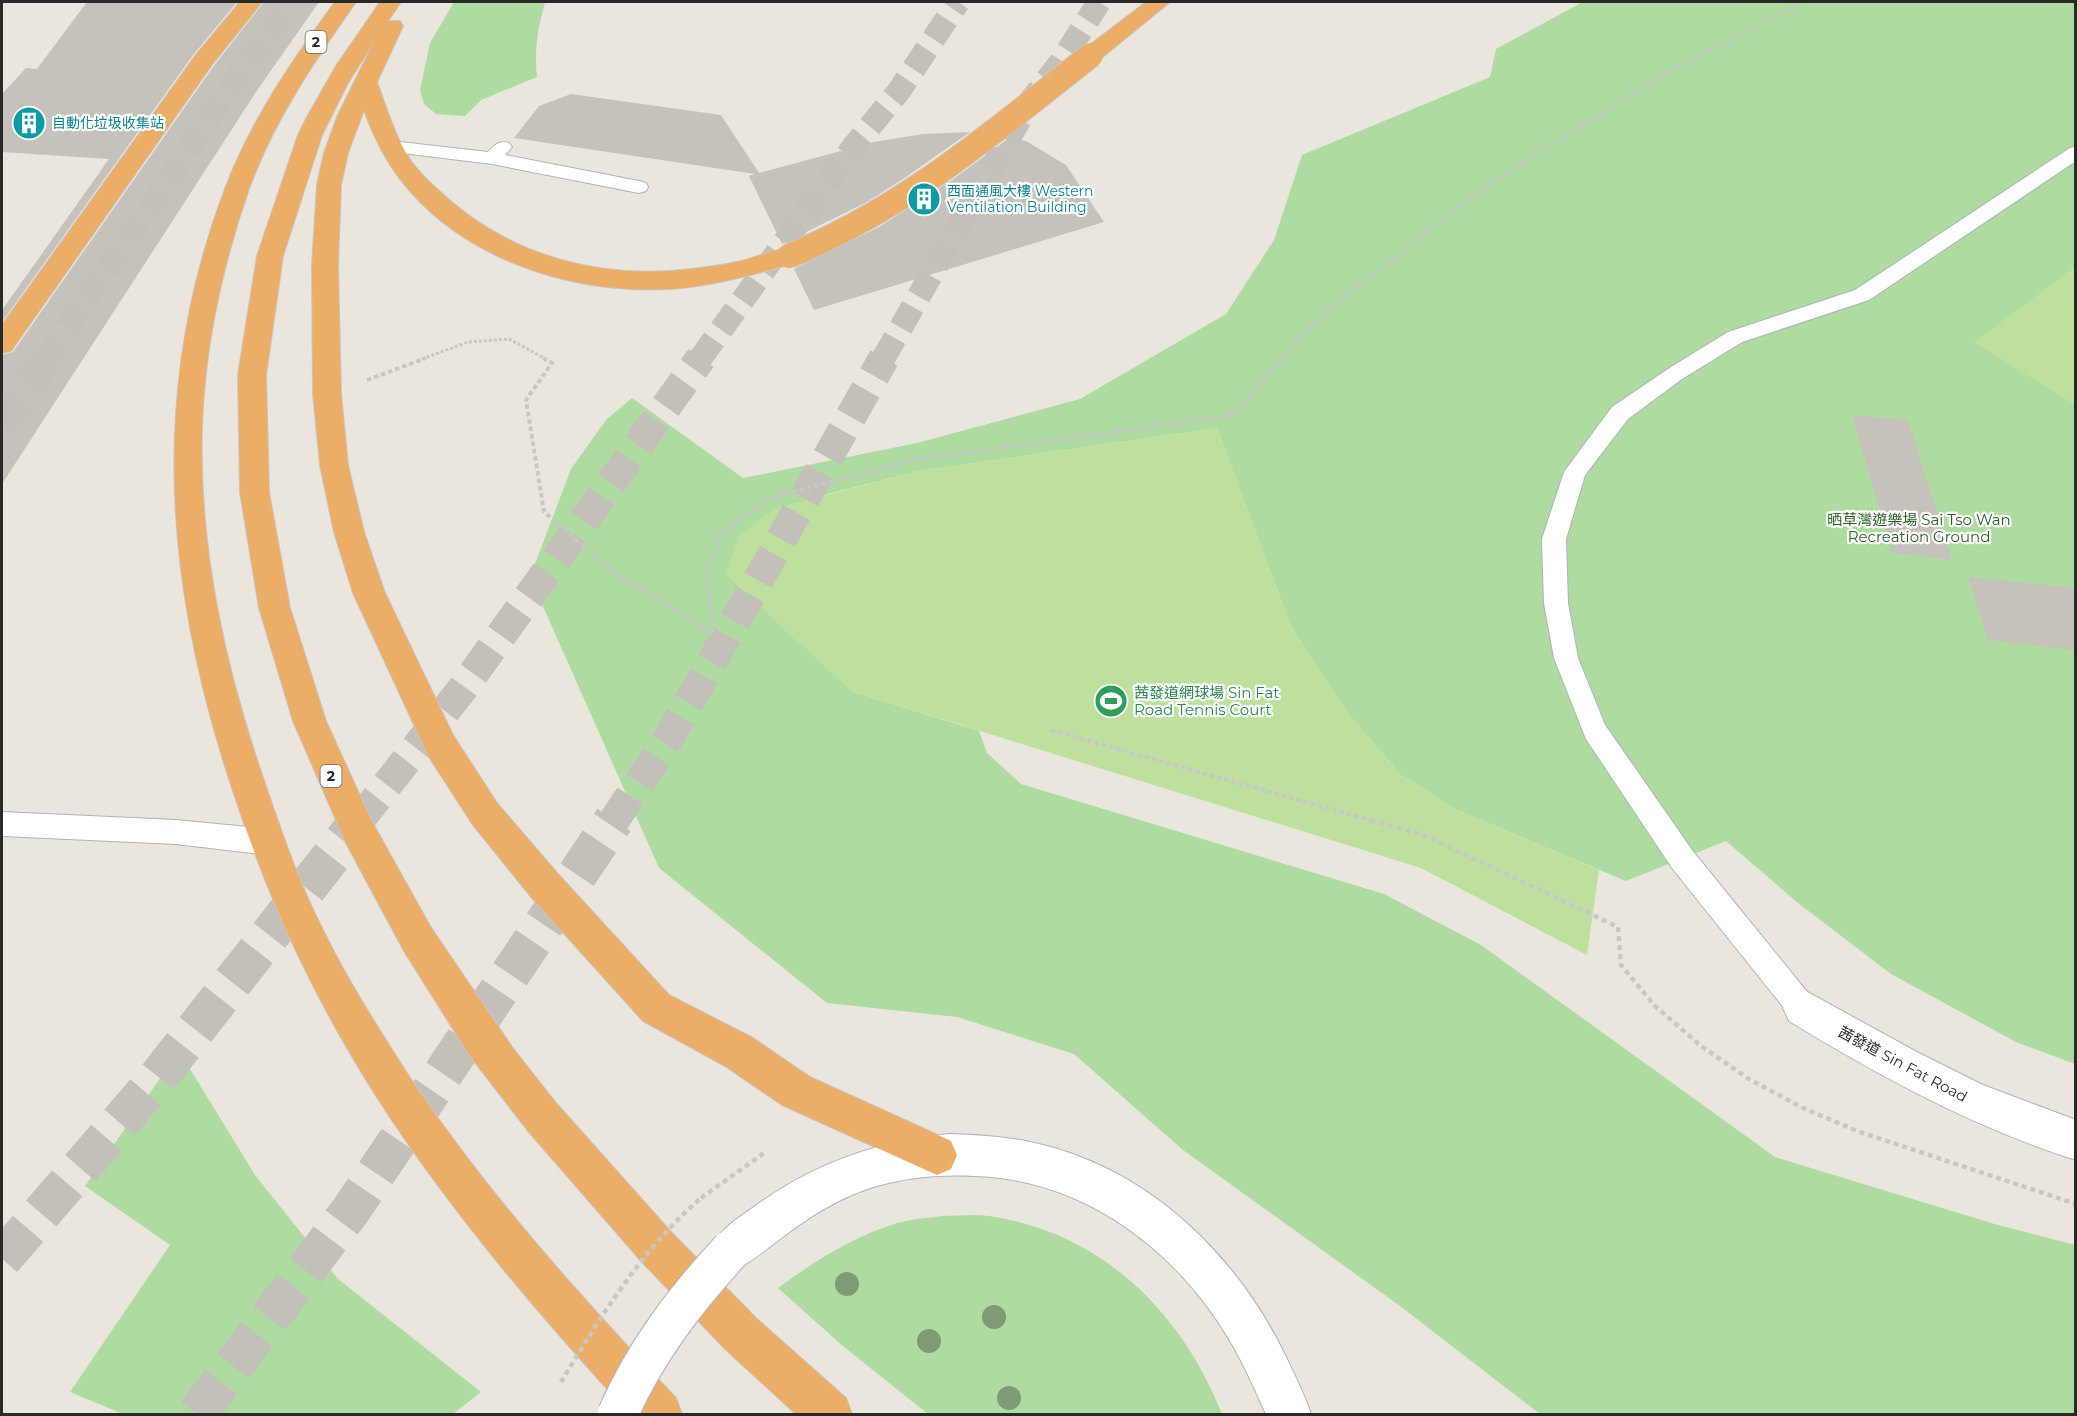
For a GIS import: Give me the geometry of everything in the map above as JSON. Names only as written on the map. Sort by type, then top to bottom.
[{"type":"highway","points":[[2,344],[202,62],[251,2]]},
{"type":"highway","name":"2","points":[[345,2],[288,84],[238,185],[219,241],[203,301],[192,365],[187,433],[187,496],[195,583],[210,666],[235,752],[268,842],[312,947],[362,1037],[438,1151],[490,1222],[579,1327],[660,1414]]},
{"type":"highway","name":"2","points":[[390,2],[362,41],[336,84],[312,131],[291,182],[274,235],[262,292],[254,354],[251,419],[254,488],[264,561],[281,638],[308,719],[343,804],[389,892],[486,1045],[560,1138],[648,1239],[750,1342],[830,1414]]},
{"type":"highway","points":[[407,2],[397,15],[349,117],[336,153],[329,185],[325,265],[327,394],[334,465],[349,532],[369,593],[441,746],[493,823],[545,886],[656,1008],[739,1052],[796,1091],[936,1155]]},
{"type":"highway","points":[[366,83],[377,117],[392,147],[416,183],[449,215],[499,248],[546,267],[602,278],[658,281],[739,271],[789,256],[859,226],[917,189],[1159,2]]},
{"type":"main road","name":"茜發道 Sin Fat Road","points":[[1802,1008],[1909,1071],[1980,1105],[2076,1140]]},
{"type":"main road","points":[[618,1414],[656,1342],[691,1293],[731,1250],[779,1212],[830,1183],[883,1164],[936,1155],[990,1154],[1044,1165],[1096,1185],[1144,1213],[1189,1252],[1229,1300],[1263,1357],[1288,1414]]},
{"type":"lane","points":[[392,147],[498,152],[639,187]]},
{"type":"lane","points":[[1802,1008],[1682,860],[1595,731],[1566,658],[1556,603],[1554,539],[1575,472],[1620,413],[1675,374],[1735,337],[1862,295],[2076,153]]},
{"type":"lane","points":[[2,824],[176,832],[268,842]]},
{"type":"path","points":[[360,382],[468,342],[509,339],[552,363],[526,400],[544,512],[608,567],[713,634],[707,571],[721,532],[770,498],[912,460],[1234,415],[1305,329],[1466,201],[1524,161],[1670,71],[1804,2]]},
{"type":"path","points":[[1051,730],[1424,835],[1618,927],[1621,965],[1654,1005],[1701,1046],[1749,1079],[1801,1107],[1857,1131],[2076,1204]]},
{"type":"path","points":[[561,1382],[611,1300],[678,1218],[700,1198],[764,1152]]},
{"type":"green space","points":[[454,2],[545,2],[537,39],[537,77],[481,100],[465,116],[436,114],[424,104],[420,90],[430,43]]},
{"type":"green space","name":"晒草灣遊樂場 Sai Tso Wan Recreation Ground","points":[[1583,2],[2075,2],[2075,1064],[2016,1042],[1891,974],[1798,903],[1726,841],[1626,881],[1457,810],[1401,775],[1345,710],[1290,624],[1217,428],[919,471],[824,495],[851,691],[979,731],[987,753],[1021,784],[1384,894],[1481,945],[1775,1157],[1998,1225],[2075,1245],[2075,1414],[1540,1414],[1400,1306],[1183,1150],[1074,1054],[957,1017],[827,1003],[659,868],[530,577],[571,469],[606,420],[632,398],[743,478],[917,443],[1080,399],[1226,314],[1274,240],[1302,155],[1490,77],[1496,49]]},
{"type":"green space","points":[[2075,267],[2075,405],[1974,342]]},
{"type":"green space","name":"茜發道網球場 Sin Fat Road Tennis Court","points":[[1217,428],[1290,624],[1345,710],[1401,775],[1457,810],[1599,870],[1587,955],[1421,868],[851,691],[726,575],[739,535],[776,508],[919,471]]},
{"type":"green space","points":[[179,1051],[255,1175],[338,1279],[481,1392],[453,1414],[123,1414],[70,1392],[170,1245],[85,1186]]},
{"type":"green space","points":[[943,1216],[989,1216],[1030,1225],[1067,1240],[1102,1259],[1133,1283],[1160,1311],[1184,1342],[1205,1377],[1222,1414],[928,1414],[844,1347],[778,1288],[820,1259],[865,1235],[897,1223]]},
{"type":"building","points":[[87,2],[237,2],[193,55],[2,322],[2,310],[109,159],[2,152],[2,94],[26,68],[37,69]]},
{"type":"building","points":[[264,2],[319,2],[258,89],[2,484],[2,355],[13,352],[213,67]]},
{"type":"building","points":[[571,94],[721,115],[759,173],[874,142],[923,134],[970,132],[865,203],[782,244],[749,176],[755,174],[514,138],[539,106]]},
{"type":"building","points":[[1009,138],[1026,141],[1066,165],[1104,222],[814,310],[794,269],[879,227],[955,178]]},
{"type":"building","points":[[1852,415],[1908,420],[1952,560],[1892,553]]},
{"type":"building","points":[[1968,577],[2076,588],[2076,650],[1988,640]]},
{"type":"tunnel","points":[[46,359],[249,60],[293,2]]},
{"type":"tunnel","points":[[700,359],[854,146],[899,91],[958,2]]},
{"type":"tunnel","points":[[883,359],[1029,103],[1061,62],[1099,2]]},
{"type":"tunnel","points":[[2,425],[47,358]]},
{"type":"tunnel","points":[[358,822],[463,688],[701,358]]},
{"type":"tunnel","points":[[613,822],[667,741],[884,358]]},
{"type":"tunnel","points":[[2,1259],[151,1086],[360,820]]},
{"type":"tunnel","points":[[197,1414],[351,1210],[614,820]]},
{"type":"place","name":"自動化垃圾收集站","points":[[29,123]]},
{"type":"place","name":"西面通風大樓 Western Ventilation Building","points":[[924,199]]},
{"type":"place","name":"茜發道網球場 Sin Fat Road Tennis Court","points":[[1111,701]]}]
